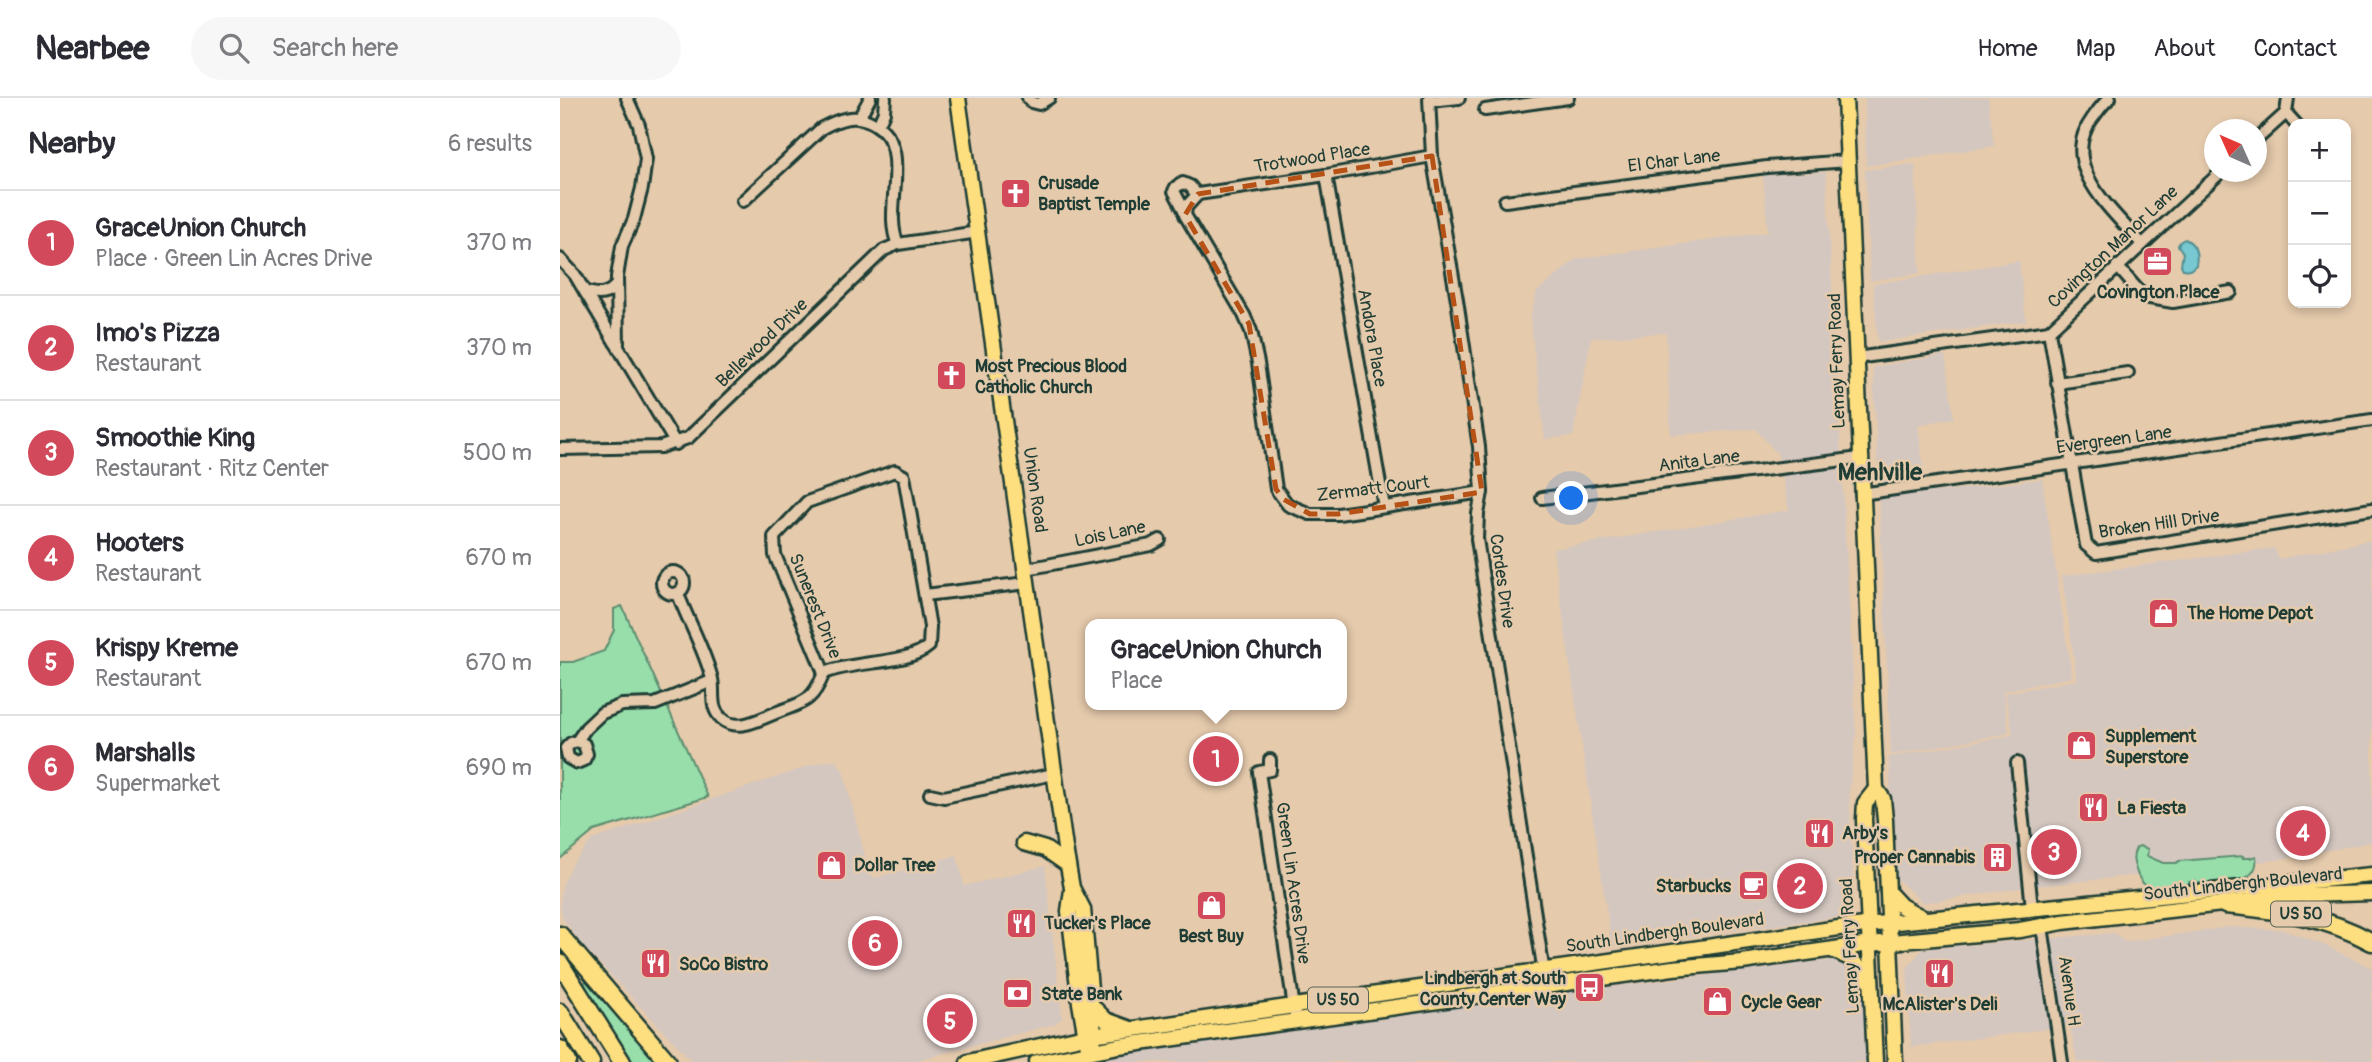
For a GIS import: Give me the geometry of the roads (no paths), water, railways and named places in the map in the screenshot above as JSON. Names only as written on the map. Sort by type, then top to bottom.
[{"type":"highway","name":"US 50","points":[[2225,905],[2276,899],[2372,942]]},
{"type":"highway","points":[[560,935],[668,1062]]},
{"type":"highway","points":[[560,963],[622,1062]]},
{"type":"highway","points":[[560,1012],[591,1062]]},
{"type":"highway","points":[[560,1049],[568,1062]]},
{"type":"main road","name":"Union Road","points":[[958,98],[1072,888],[1069,911],[1092,1056]]},
{"type":"main road","name":"Lemay Ferry Road","points":[[1845,98],[1875,789],[1883,799],[1895,1062]]},
{"type":"main road","name":"Lemay Ferry Road","points":[[1875,789],[1865,803],[1875,1062]]},
{"type":"main road","points":[[1024,843],[1045,849],[1068,865]]},
{"type":"main road","name":"South Lindbergh Boulevard","points":[[2276,899],[2372,875]]},
{"type":"main road","points":[[1846,927],[1859,910],[1867,891]]},
{"type":"main road","points":[[1888,892],[1900,906],[1924,918]]},
{"type":"main road","name":"South Lindbergh Boulevard","points":[[968,1062],[1056,1042],[1133,1029],[1294,1014],[1545,978],[1869,924],[2032,908],[2372,893]]},
{"type":"main road","name":"South Lindbergh Boulevard","points":[[1545,978],[2020,930],[2225,905]]},
{"type":"main road","points":[[1892,973],[1904,951],[1916,939]]},
{"type":"main road","points":[[1831,949],[1850,958],[1871,981]]},
{"type":"main road","points":[[1056,1042],[1067,1032],[1085,1004],[1106,1020],[1133,1029]]},
{"type":"main road","name":"South Lindbergh Boulevard","points":[[1049,1061],[1092,1056],[1294,1014]]},
{"type":"street","points":[[618,347],[617,284],[622,246],[634,219],[646,159],[639,125],[627,98]]},
{"type":"street","points":[[859,118],[870,98]]},
{"type":"street","points":[[878,126],[884,112],[884,98]]},
{"type":"street","points":[[1028,98],[1039,104],[1049,98]]},
{"type":"street","points":[[1429,100],[1459,98]]},
{"type":"street","points":[[1485,110],[1568,98]]},
{"type":"street","points":[[2267,130],[2286,113],[2288,98]]},
{"type":"street","points":[[2104,99],[2084,130],[2080,149],[2084,166],[2095,191],[2141,243]]},
{"type":"street","name":"Cordes Drive","points":[[1429,100],[1432,156],[1479,447],[1482,492],[1477,539],[1545,978]]},
{"type":"street","points":[[2286,113],[2291,119]]},
{"type":"street","points":[[743,201],[822,128],[837,120],[859,118],[878,126],[895,157],[892,230],[898,244]]},
{"type":"street","name":"Trotwood Place","points":[[1276,489],[1251,331],[1201,244],[1191,203],[1432,156]]},
{"type":"street","name":"El Char Lane","points":[[1505,201],[1767,167],[1848,161]]},
{"type":"street","name":"Andora Place","points":[[1326,175],[1384,507]]},
{"type":"street","name":"Covington Manor Lane","points":[[1856,358],[2049,331],[2210,182]]},
{"type":"street","name":"Bellewood Drive","points":[[676,444],[688,438],[876,257],[890,247],[978,232]]},
{"type":"street","points":[[560,259],[575,275],[676,444],[661,447],[560,449]]},
{"type":"street","points":[[2117,266],[2144,297],[2173,302],[2231,292]]},
{"type":"street","points":[[585,292],[597,295],[607,293],[617,284]]},
{"type":"street","name":"Broken Hill Drive","points":[[2049,331],[2086,545],[2096,553],[2372,509]]},
{"type":"street","points":[[2057,383],[2128,373]]},
{"type":"street","name":"Evergreen Lane","points":[[1861,494],[2372,420]]},
{"type":"street","name":"Anita Lane","points":[[1542,498],[1860,458]]},
{"type":"street","name":"Sunerest Drive","points":[[824,673],[775,555],[774,537],[807,502],[885,472],[895,471],[904,476],[925,595]]},
{"type":"street","name":"Zermatt Court","points":[[1276,489],[1288,505],[1310,514],[1338,514],[1482,492]]},
{"type":"street","name":"Lois Lane","points":[[925,595],[1027,576],[1152,545],[1160,540]]},
{"type":"street","points":[[678,594],[712,681],[714,708],[723,720],[731,724],[746,725],[807,701],[817,691],[824,673],[840,666],[918,655],[929,646],[930,627],[925,595]]},
{"type":"street","points":[[577,741],[602,713],[622,705],[655,704],[712,681]]},
{"type":"street","name":"Green Lin Acres Drive","points":[[1270,761],[1270,770],[1259,772],[1294,1014]]},
{"type":"street","points":[[2018,763],[2032,908]]},
{"type":"street","points":[[930,794],[944,797],[1055,774]]},
{"type":"street","name":"Avenue H","points":[[2042,926],[2062,1062]]},
{"type":"water","points":[[2185,239],[2192,244],[2196,253],[2196,265],[2190,270],[2183,269],[2181,265],[2183,253],[2178,245]]},
{"type":"place","name":"Crusade Baptist Temple","points":[[1015,193]]},
{"type":"place","name":"Covington Place","points":[[2158,262]]},
{"type":"place","name":"Most Precious Blood Catholic Church","points":[[952,376]]},
{"type":"place","name":"The Home Depot","points":[[2164,613]]},
{"type":"place","name":"Supplement Superstore","points":[[2082,746]]},
{"type":"place","name":"GraceUnion Church","points":[[1216,759]]},
{"type":"place","name":"La Fiesta","points":[[2094,808]]},
{"type":"place","name":"Arby's","points":[[1819,833]]},
{"type":"place","name":"Hooters","points":[[2303,833]]},
{"type":"place","name":"Smoothie King","points":[[2054,852]]},
{"type":"place","name":"Proper Cannabis","points":[[1998,857]]},
{"type":"place","name":"Dollar Tree","points":[[831,865]]},
{"type":"place","name":"Starbucks","points":[[1754,886]]},
{"type":"place","name":"Imo's Pizza","points":[[1800,886]]},
{"type":"place","name":"Best Buy","points":[[1211,905]]},
{"type":"place","name":"Tucker's Place","points":[[1021,923]]},
{"type":"place","name":"Marshalls","points":[[875,943]]},
{"type":"place","name":"SoCo Bistro","points":[[656,964]]},
{"type":"place","name":"McAlister's Deli","points":[[1940,974]]},
{"type":"place","name":"Lindbergh at South County Center Way","points":[[1589,988]]},
{"type":"place","name":"State Bank","points":[[1018,994]]},
{"type":"place","name":"Cycle Gear","points":[[1718,1002]]},
{"type":"place","name":"Krispy Kreme","points":[[950,1021]]},
{"type":"district","name":"Mehlville","points":[[1880,472]]}]
